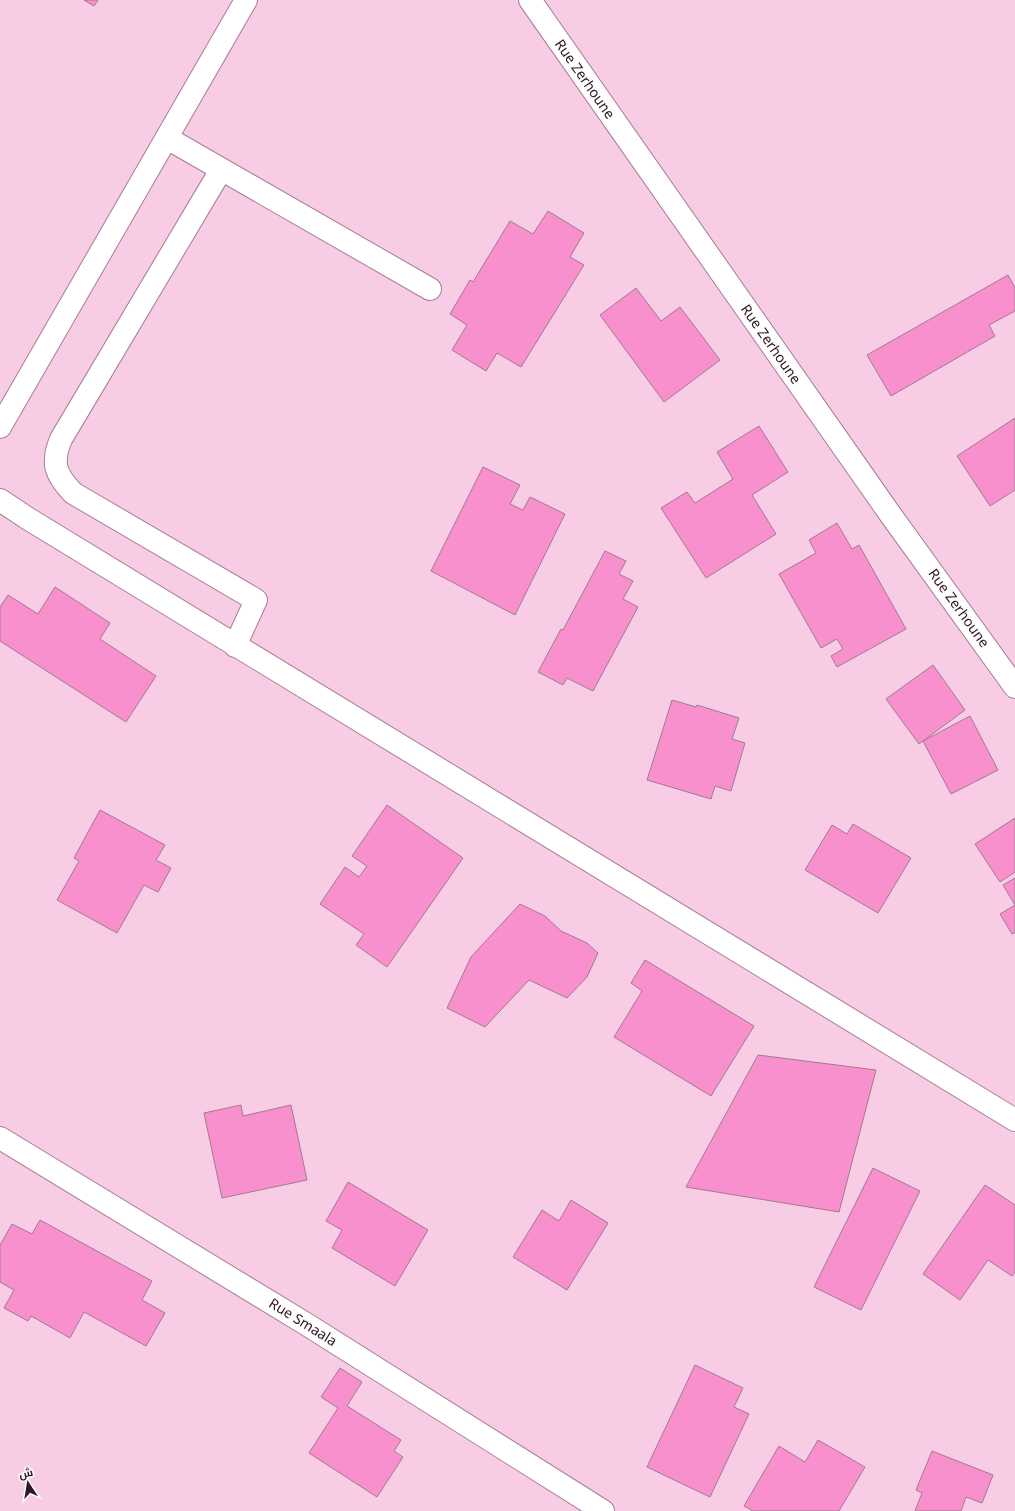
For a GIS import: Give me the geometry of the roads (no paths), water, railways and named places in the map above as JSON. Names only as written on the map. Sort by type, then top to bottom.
[{"type":"street","points":[[0,427],[246,0]]},
{"type":"street","name":"Rue Zerhoune","points":[[530,0],[890,514],[1009,665],[1015,687]]},
{"type":"street","points":[[167,138],[430,289]]},
{"type":"street","points":[[221,170],[61,439],[56,451],[55,465],[61,481],[73,493],[256,600],[235,646]]},
{"type":"street","points":[[0,500],[33,522],[235,646],[1015,1120]]},
{"type":"street","name":"Rue Smaala","points":[[0,1138],[306,1324],[603,1511]]}]
